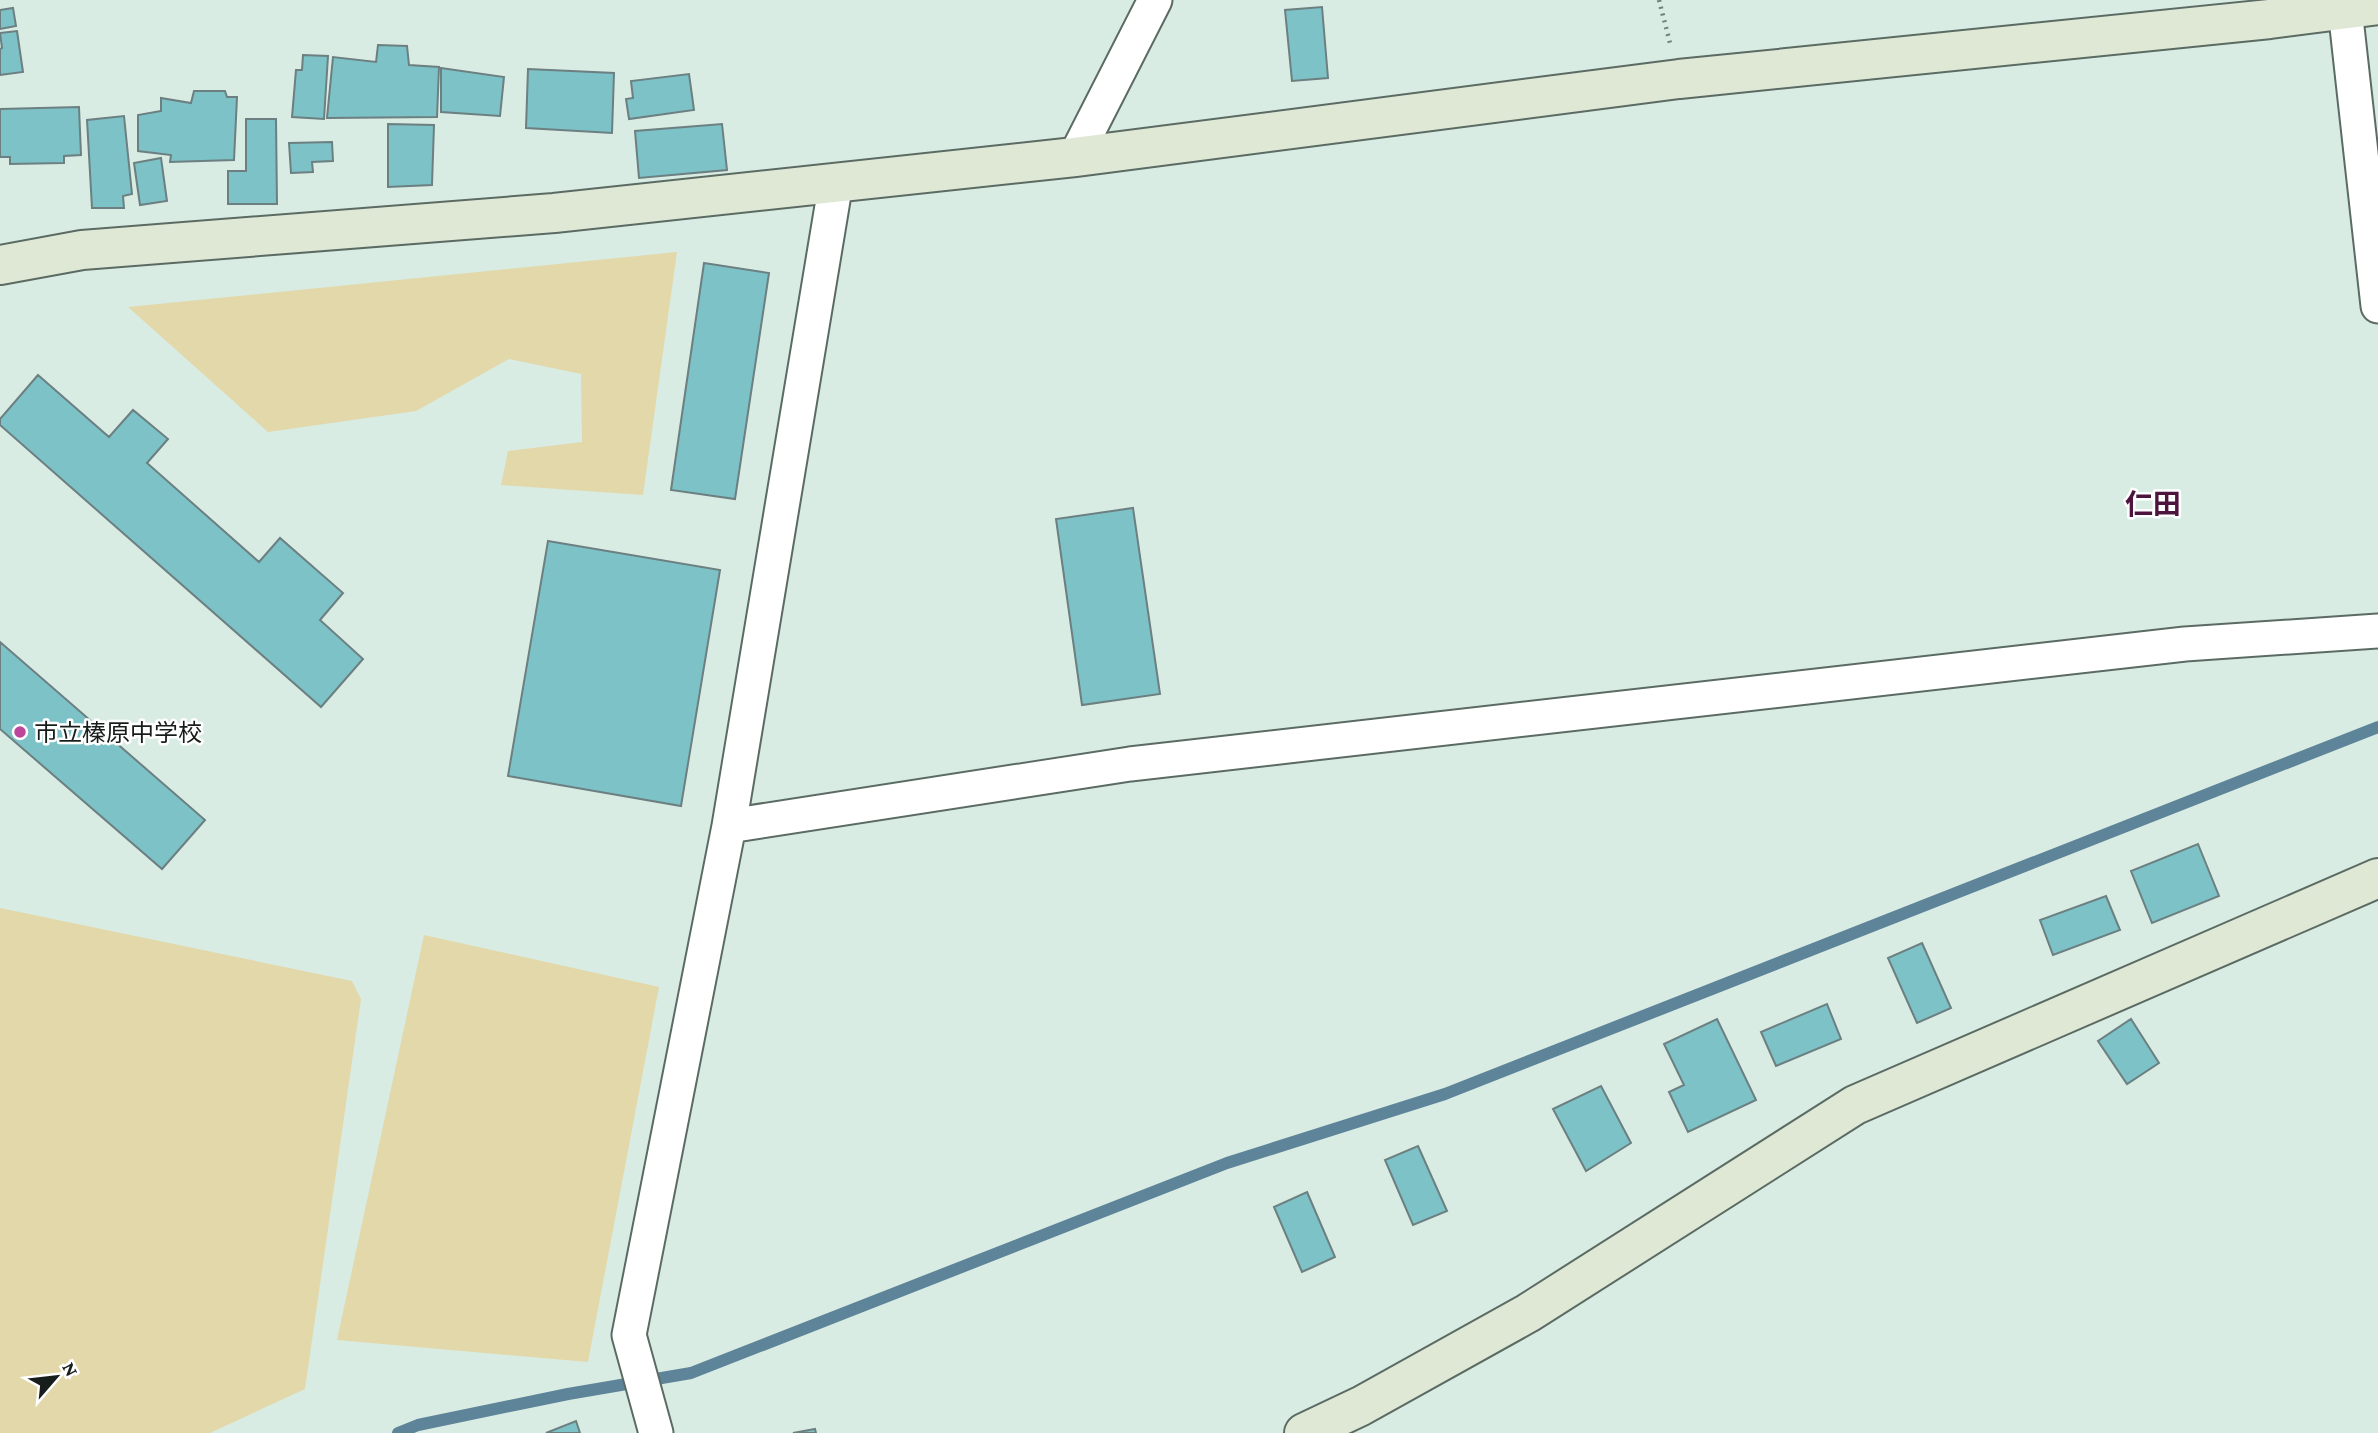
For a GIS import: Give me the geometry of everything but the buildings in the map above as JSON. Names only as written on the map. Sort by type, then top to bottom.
[{"type":"street","points":[[1075,157],[1155,0]]},
{"type":"street","points":[[0,265],[82,250],[554,213],[1075,157],[1679,79],[2270,19],[2361,7],[2378,306]]},
{"type":"street","points":[[656,1433],[629,1335],[729,826],[836,182]]},
{"type":"street","points":[[729,826],[1130,764],[2185,644],[2378,631]]},
{"type":"street","points":[[1304,1433],[1361,1406],[1528,1313],[1855,1104],[2378,878]]},
{"type":"shaded area","points":[[677,252],[643,495],[501,485],[508,451],[582,442],[581,374],[509,359],[416,411],[268,432],[128,307]]},
{"type":"shaded area","points":[[0,908],[352,981],[361,999],[305,1389],[210,1433],[0,1433]]},
{"type":"shaded area","points":[[424,935],[659,987],[588,1362],[337,1340]]},
{"type":"waterway","points":[[398,1433],[418,1425],[568,1394],[691,1373],[1227,1163],[1445,1094],[2378,727]]},
{"type":"place","name":"市立榛原中学校","points":[[20,732]]},
{"type":"district","name":"仁田","points":[[2153,504]]}]
